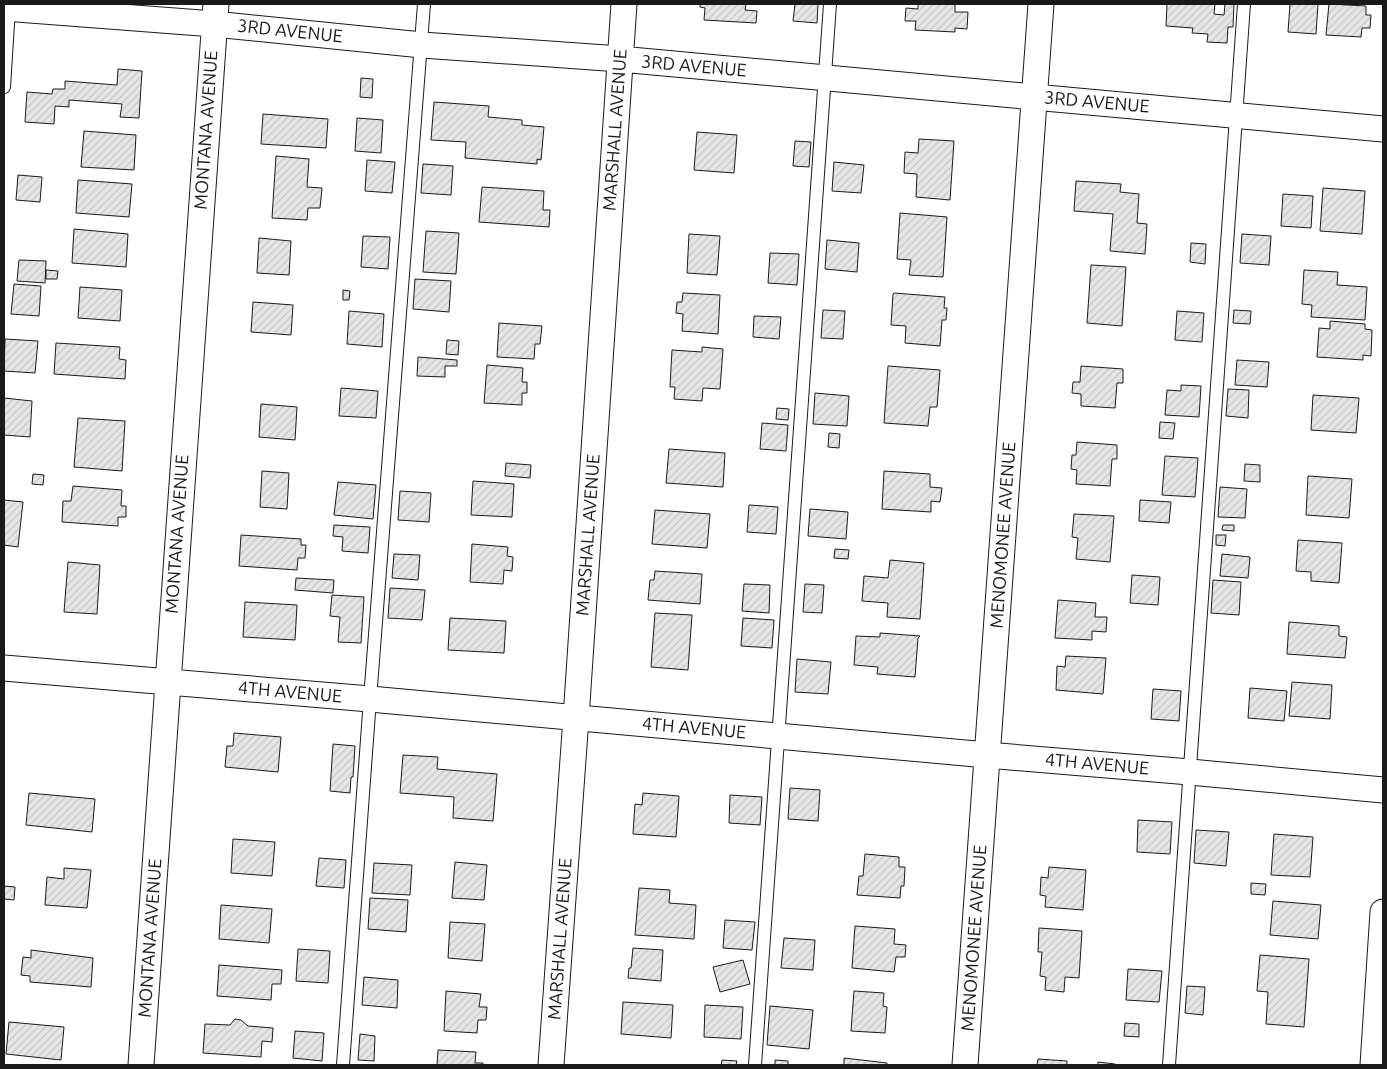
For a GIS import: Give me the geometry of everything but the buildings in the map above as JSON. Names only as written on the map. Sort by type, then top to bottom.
[{"type":"street","name":"MARSHALL AVENUE","points":[[550,1065],[576,718],[624,4]]},
{"type":"street","name":"MENOMONEE AVENUE","points":[[965,1065],[1041,4]]},
{"type":"street","name":"3RD AVENUE","points":[[6,8],[215,14],[422,45],[620,59],[1383,129]]},
{"type":"street","name":"MONTANA AVENUE","points":[[141,1065],[215,14]]},
{"type":"street","name":"4TH AVENUE","points":[[4,668],[1383,790]]},
{"type":"street","points":[[1373,1065],[1383,912]]},
{"type":"lane","points":[[343,1065],[424,4]]},
{"type":"lane","points":[[755,1065],[830,4]]},
{"type":"lane","points":[[1169,1065],[1244,4]]},
{"type":"lane","points":[[4,88],[6,8]]}]
